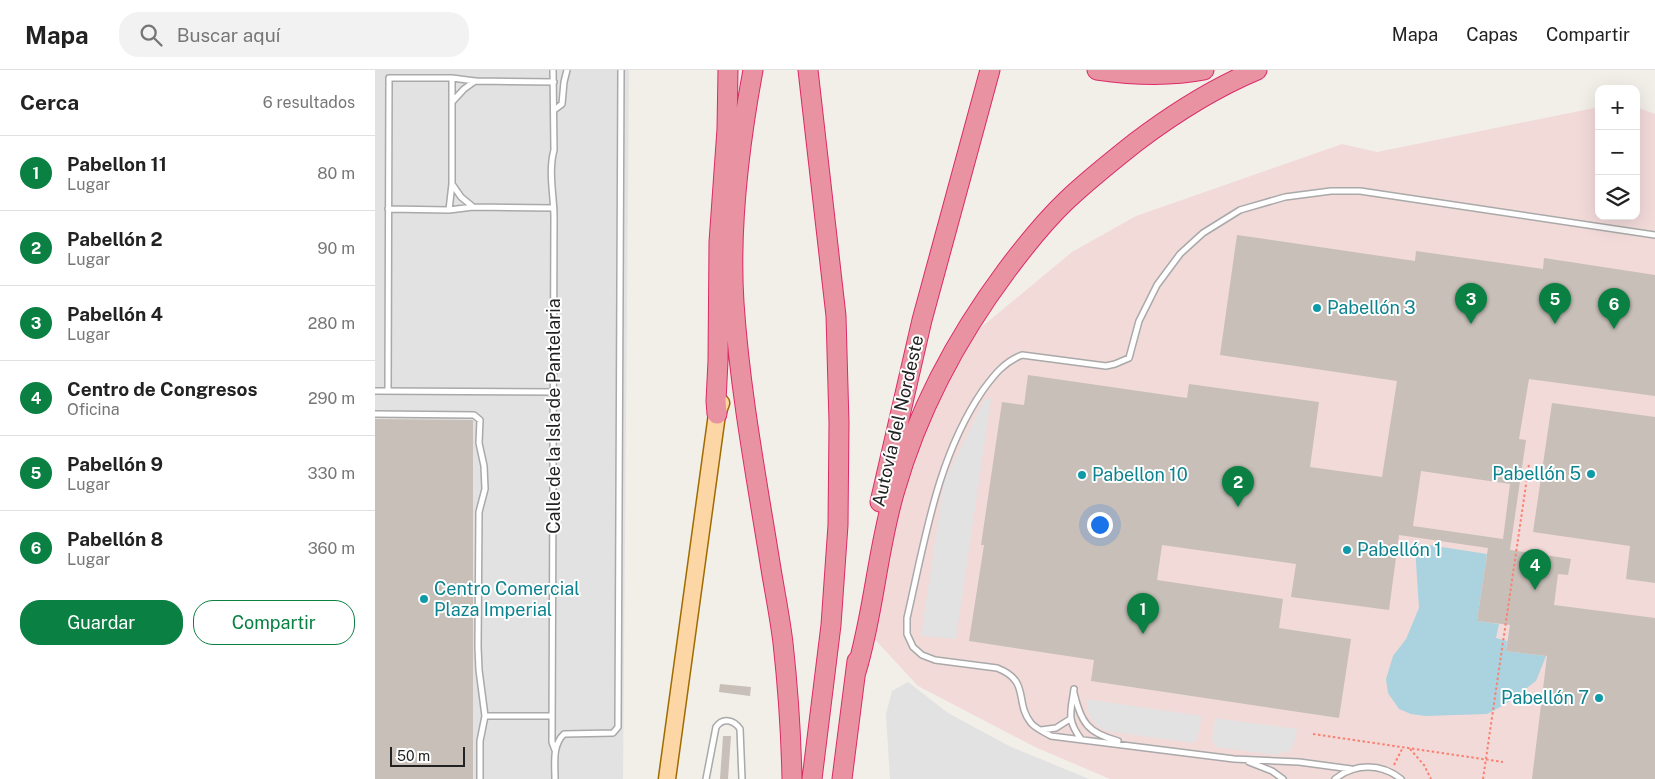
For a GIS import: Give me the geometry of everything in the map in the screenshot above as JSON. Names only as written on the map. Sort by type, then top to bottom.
[{"type":"highway","points":[[717,414],[719,249],[727,130],[728,70]]},
{"type":"highway","points":[[753,70],[737,184],[733,243],[734,301],[740,367],[783,641],[789,706],[792,779]]},
{"type":"highway","points":[[808,70],[836,316],[839,423],[838,525],[831,625],[812,779]]},
{"type":"highway","name":"Autovía del Nordeste","points":[[842,779],[857,672],[859,636],[870,553],[891,449],[921,320],[989,70]]},
{"type":"highway","points":[[1097,70],[1127,75],[1204,70]]},
{"type":"highway","points":[[857,672],[866,640],[886,520],[905,459],[933,390],[955,348],[985,300],[1023,249],[1059,209],[1111,162],[1160,124],[1211,93],[1257,70]]},
{"type":"main road","points":[[667,779],[734,301]]},
{"type":"lane","points":[[553,70],[554,82]]},
{"type":"lane","points":[[554,82],[558,70]]},
{"type":"lane","points":[[554,110],[562,104],[567,70]]},
{"type":"lane","points":[[555,751],[559,740],[564,734],[613,733],[618,727],[621,70]]},
{"type":"lane","points":[[388,391],[389,78],[452,78],[475,81],[554,82]]},
{"type":"lane","points":[[449,210],[452,184],[452,78]]},
{"type":"lane","points":[[452,102],[475,81]]},
{"type":"lane","name":"Calle de la Isla de Pantelaria","points":[[554,82],[554,150],[551,168],[551,190],[554,196],[552,742],[555,751],[555,779]]},
{"type":"lane","points":[[452,184],[461,197],[473,206]]},
{"type":"lane","points":[[1283,779],[1272,771],[1254,763],[1234,759],[1051,736],[1032,725],[1026,715],[1020,687],[1015,678],[1007,672],[997,668],[935,660],[922,655],[913,647],[907,634],[907,618],[933,500],[958,433],[971,407],[999,369],[1010,360],[1022,355],[1106,366],[1129,358],[1139,321],[1157,285],[1180,254],[1203,233],[1240,210],[1285,197],[1331,191],[1360,191],[1655,235]]},
{"type":"lane","points":[[388,210],[449,210],[473,206],[554,208]]},
{"type":"lane","points":[[375,391],[554,392]]},
{"type":"lane","points":[[375,414],[474,415],[480,420],[479,443],[484,466],[485,489],[479,512],[478,647],[485,716],[480,741],[480,779]]},
{"type":"lane","points":[[1081,739],[1074,730],[1070,719],[1074,691],[1079,713],[1091,730],[1103,737],[1133,746]]},
{"type":"lane","points":[[485,716],[553,716]]},
{"type":"lane","points":[[1040,730],[1056,728],[1070,719]]},
{"type":"lane","points":[[706,779],[716,728],[719,723],[726,721],[732,722],[740,729],[742,779]]},
{"type":"lane","points":[[1234,759],[1299,762],[1351,769],[1371,767],[1391,771],[1401,779]]},
{"type":"lane","points":[[1335,779],[1351,769]]},
{"type":"path","points":[[1483,779],[1529,464]]},
{"type":"path","points":[[1313,734],[1403,749],[1503,762]]},
{"type":"path","points":[[1391,771],[1403,749]]},
{"type":"path","points":[[1410,750],[1424,765],[1431,779]]},
{"type":"shaded area","points":[[375,70],[629,70],[623,779],[375,779]]},
{"type":"shaded area","points":[[1595,108],[1595,220],[1640,220],[1640,108],[1655,114],[1655,779],[1110,779],[1035,747],[918,686],[868,632],[904,446],[978,330],[1072,252],[1136,216],[1342,144],[1377,152]]},
{"type":"shaded area","points":[[985,399],[991,399],[956,639],[921,636],[944,482]]},
{"type":"shaded area","points":[[908,682],[948,713],[1009,746],[1089,779],[890,779],[886,714],[892,691]]},
{"type":"shaded area","points":[[1086,699],[1202,716],[1197,739],[1192,743],[1107,731],[1097,726],[1089,715]]},
{"type":"shaded area","points":[[1215,718],[1297,729],[1294,743],[1291,750],[1275,755],[1216,747],[1212,739]]},
{"type":"water","points":[[1416,543],[1487,554],[1477,621],[1499,624],[1496,638],[1507,641],[1506,651],[1546,656],[1536,681],[1506,704],[1487,714],[1425,716],[1411,714],[1399,709],[1388,693],[1386,679],[1393,656],[1406,639],[1419,608]]},
{"type":"building","points":[[1237,235],[1415,261],[1416,251],[1543,269],[1544,258],[1655,275],[1655,396],[1529,379],[1519,439],[1526,440],[1510,550],[1571,559],[1568,575],[1558,574],[1554,605],[1655,618],[1655,779],[1532,779],[1547,656],[1506,651],[1510,625],[1477,621],[1488,548],[1399,535],[1389,610],[1291,597],[1296,564],[1162,545],[1157,580],[1283,599],[1279,628],[1351,639],[1339,718],[1091,681],[1094,660],[969,641],[984,545],[981,545],[1002,402],[1024,405],[1028,375],[1187,398],[1189,384],[1319,402],[1310,467],[1382,477],[1397,381],[1220,355]],"holes":[[[1421,471],[1510,484],[1503,539],[1413,526]]]},
{"type":"building","name":"Pabellón 5","points":[[1552,403],[1655,417],[1655,583],[1626,579],[1630,546],[1533,532]]},
{"type":"building","name":"Centro Comercial Plaza Imperial","points":[[375,419],[473,420],[473,779],[375,779]]},
{"type":"building","points":[[720,684],[751,687],[750,696],[719,692]]},
{"type":"building","points":[[723,736],[731,736],[728,779],[720,779]]},
{"type":"place","name":"Pabellón 3","points":[[1317,308]]},
{"type":"place","name":"Pabellón 4","points":[[1471,324]]},
{"type":"place","name":"Pabellón 9","points":[[1555,324]]},
{"type":"place","name":"Pabellón 8","points":[[1614,329]]},
{"type":"place","name":"Pabellón 5","points":[[1591,474]]},
{"type":"place","name":"Pabellon 10","points":[[1082,475]]},
{"type":"place","name":"Pabellón 2","points":[[1238,507]]},
{"type":"place","name":"Pabellón 1","points":[[1347,550]]},
{"type":"place","name":"Centro de Congresos","points":[[1535,590]]},
{"type":"place","name":"Centro Comercial Plaza Imperial","points":[[424,599]]},
{"type":"place","name":"Pabellon 11","points":[[1143,634]]},
{"type":"place","name":"Pabellón 7","points":[[1599,698]]}]
